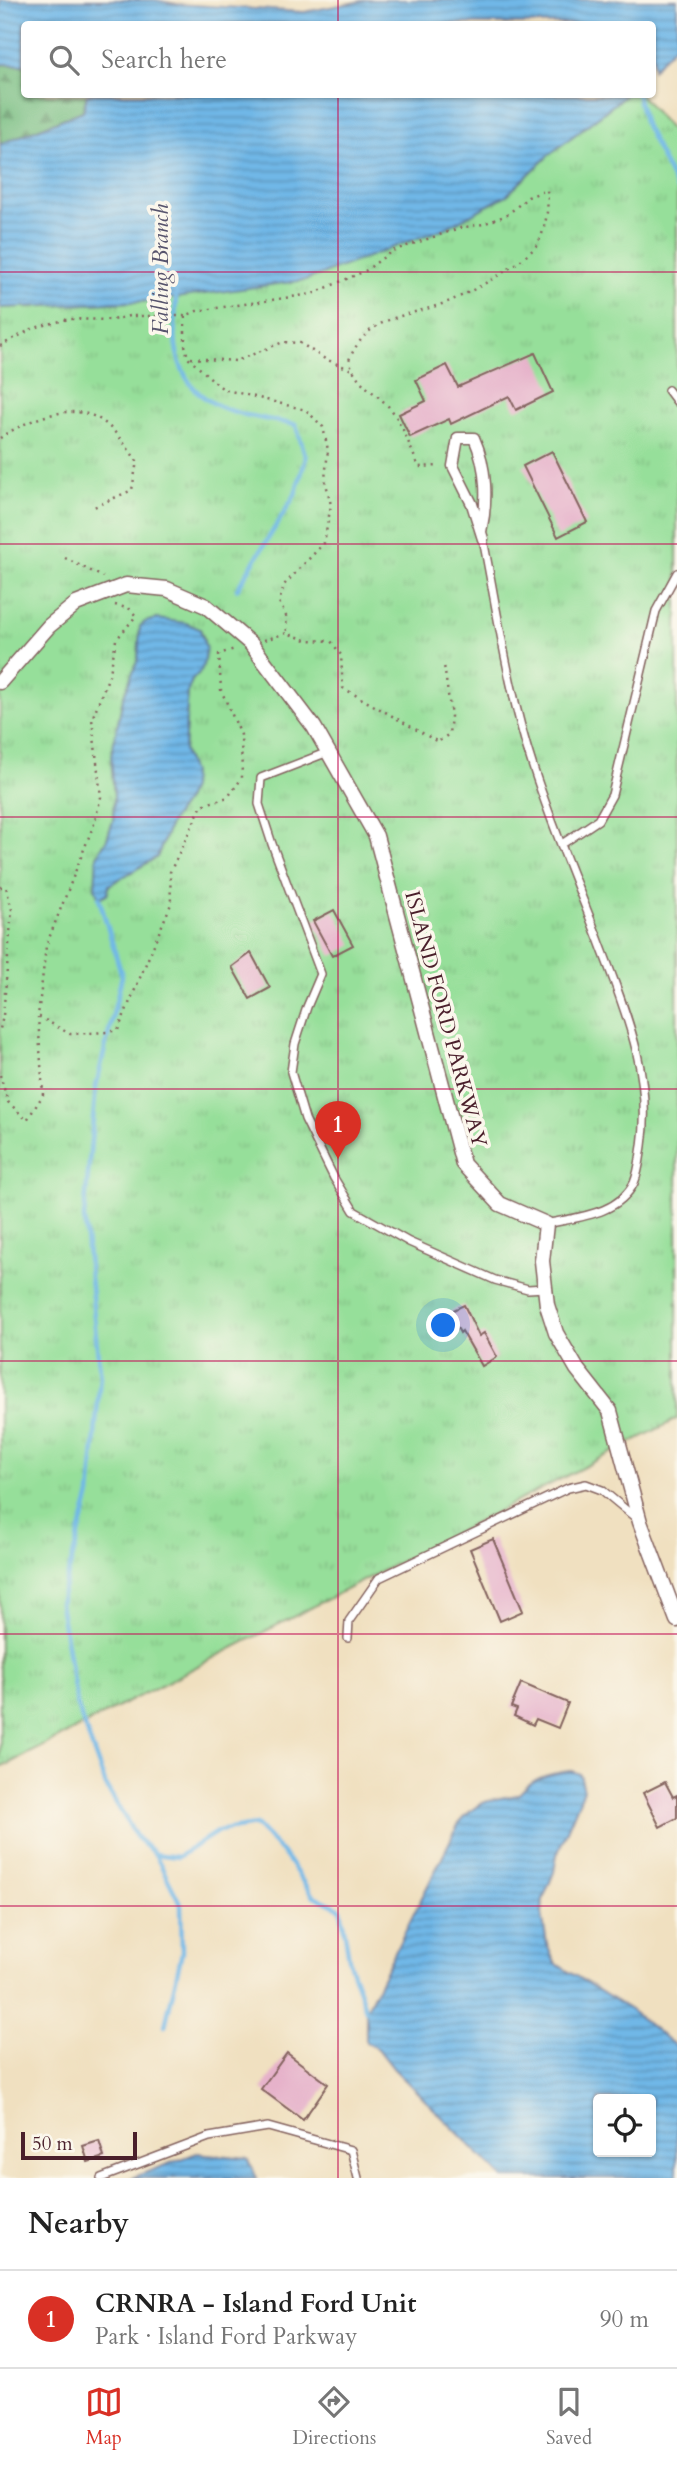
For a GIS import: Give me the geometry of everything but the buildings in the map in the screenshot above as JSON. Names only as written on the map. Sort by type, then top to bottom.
[{"type":"street","points":[[458,438],[474,438],[483,457],[486,512],[482,535],[472,504],[453,466],[458,438]]},
{"type":"street","name":"ISLAND FORD PARKWAY","points":[[0,682],[49,626],[76,604],[126,585],[167,589],[206,606],[251,644],[313,727],[376,836],[463,1164],[500,1204],[546,1224]]},
{"type":"street","points":[[546,1224],[542,1261],[545,1288],[556,1333],[577,1368],[610,1411],[640,1522],[677,1620]]},
{"type":"lane","points":[[668,390],[677,402]]},
{"type":"lane","points":[[482,535],[498,618],[533,767],[636,1044],[645,1102],[644,1133],[634,1181],[627,1193],[604,1211],[546,1224]]},
{"type":"lane","points":[[562,844],[598,820],[612,795],[656,611],[677,573]]},
{"type":"lane","points":[[328,752],[261,778],[259,790],[259,804],[272,844],[321,974],[295,1044],[291,1072],[305,1119],[334,1178],[354,1211],[409,1242],[495,1280],[528,1289],[545,1288]]},
{"type":"lane","points":[[348,1638],[349,1621],[379,1578],[568,1489],[586,1484],[602,1490],[640,1522]]},
{"type":"lane","points":[[102,2178],[209,2137],[268,2127],[351,2150],[358,2178]]},
{"type":"path","points":[[0,346],[34,328],[68,319],[112,320],[129,316],[184,316],[197,311],[312,294],[365,271],[392,251],[506,215],[528,197],[547,190],[549,208],[537,244],[505,271],[468,294],[443,304],[393,317],[363,335],[349,360],[361,384],[394,413],[419,467],[453,466]]},
{"type":"path","points":[[184,316],[184,345],[188,358],[223,389],[306,410],[323,427],[328,450],[325,479],[331,505],[324,543],[284,585],[279,602],[286,616],[287,633]]},
{"type":"path","points":[[188,358],[236,360],[283,342],[300,343],[325,359],[352,370]]},
{"type":"path","points":[[0,438],[30,421],[70,412],[97,418],[115,433],[136,461],[132,490],[94,507]]},
{"type":"path","points":[[0,1075],[8,1102],[27,1120],[43,1095],[38,1016],[46,946],[94,824],[101,797],[92,719],[110,673],[116,640],[136,616],[130,610],[116,606],[104,577],[65,558]]},
{"type":"path","points":[[38,1016],[69,1034],[118,1030],[171,904],[170,872],[202,805],[228,797],[243,778],[241,735],[221,690],[219,654],[287,633],[306,639],[331,641],[341,655],[343,688],[438,742],[449,734],[451,716],[444,665]]},
{"type":"path","points":[[0,887],[6,887],[12,910],[4,1016],[0,1029]]},
{"type":"green space","points":[[0,64],[21,65],[21,98],[86,98],[83,111],[0,144]]},
{"type":"green space","points":[[622,98],[644,98],[677,137],[677,1419],[0,1768],[0,308],[176,298],[507,195],[550,154]],"holes":[[[140,626],[200,629],[204,639],[201,671],[192,680],[188,690],[184,751],[192,773],[186,800],[171,822],[157,857],[109,885],[97,856],[113,821],[111,756],[123,698],[138,659]]]},
{"type":"water","points":[[0,0],[155,0],[177,4],[304,12],[367,0],[677,0],[677,43],[656,66],[656,21],[21,21],[21,65],[0,64]]},
{"type":"water","points":[[86,98],[622,98],[550,154],[507,195],[448,227],[306,280],[153,301],[0,308],[0,144],[83,111]]},
{"type":"water","points":[[157,619],[186,623],[200,629],[206,648],[201,671],[192,680],[188,691],[184,751],[192,773],[191,788],[171,822],[157,857],[109,885],[108,893],[99,898],[95,888],[97,856],[113,821],[111,756],[123,698],[138,659],[140,626]]},
{"type":"water","points":[[571,1771],[580,1774],[584,1790],[557,1854],[554,1872],[543,1899],[542,1914],[547,1944],[555,1963],[630,2010],[677,2047],[677,2178],[503,2178],[394,2069],[379,2050],[366,2042],[366,2010],[459,1823],[485,1802],[518,1795],[536,1780]]},
{"type":"water","points":[[197,2153],[247,2158],[257,2178],[131,2178]]},
{"type":"waterway","points":[[638,98],[645,125],[677,189]]},
{"type":"waterway","name":"Falling Branch","points":[[176,292],[177,352],[183,372],[193,388],[222,407],[296,425],[306,458],[295,495],[237,589]]},
{"type":"waterway","points":[[99,898],[122,976],[96,1087],[84,1217],[100,1376],[90,1495],[60,1603],[77,1705],[106,1786],[137,1838],[155,1854],[178,1857],[218,1831],[256,1825],[286,1857],[312,1895],[341,1909],[350,1965],[366,2010]]},
{"type":"waterway","points":[[155,1854],[181,1905],[182,1952],[165,2026]]},
{"type":"place","name":"CRNRA - Island Ford Unit","points":[[338,1159]]}]
